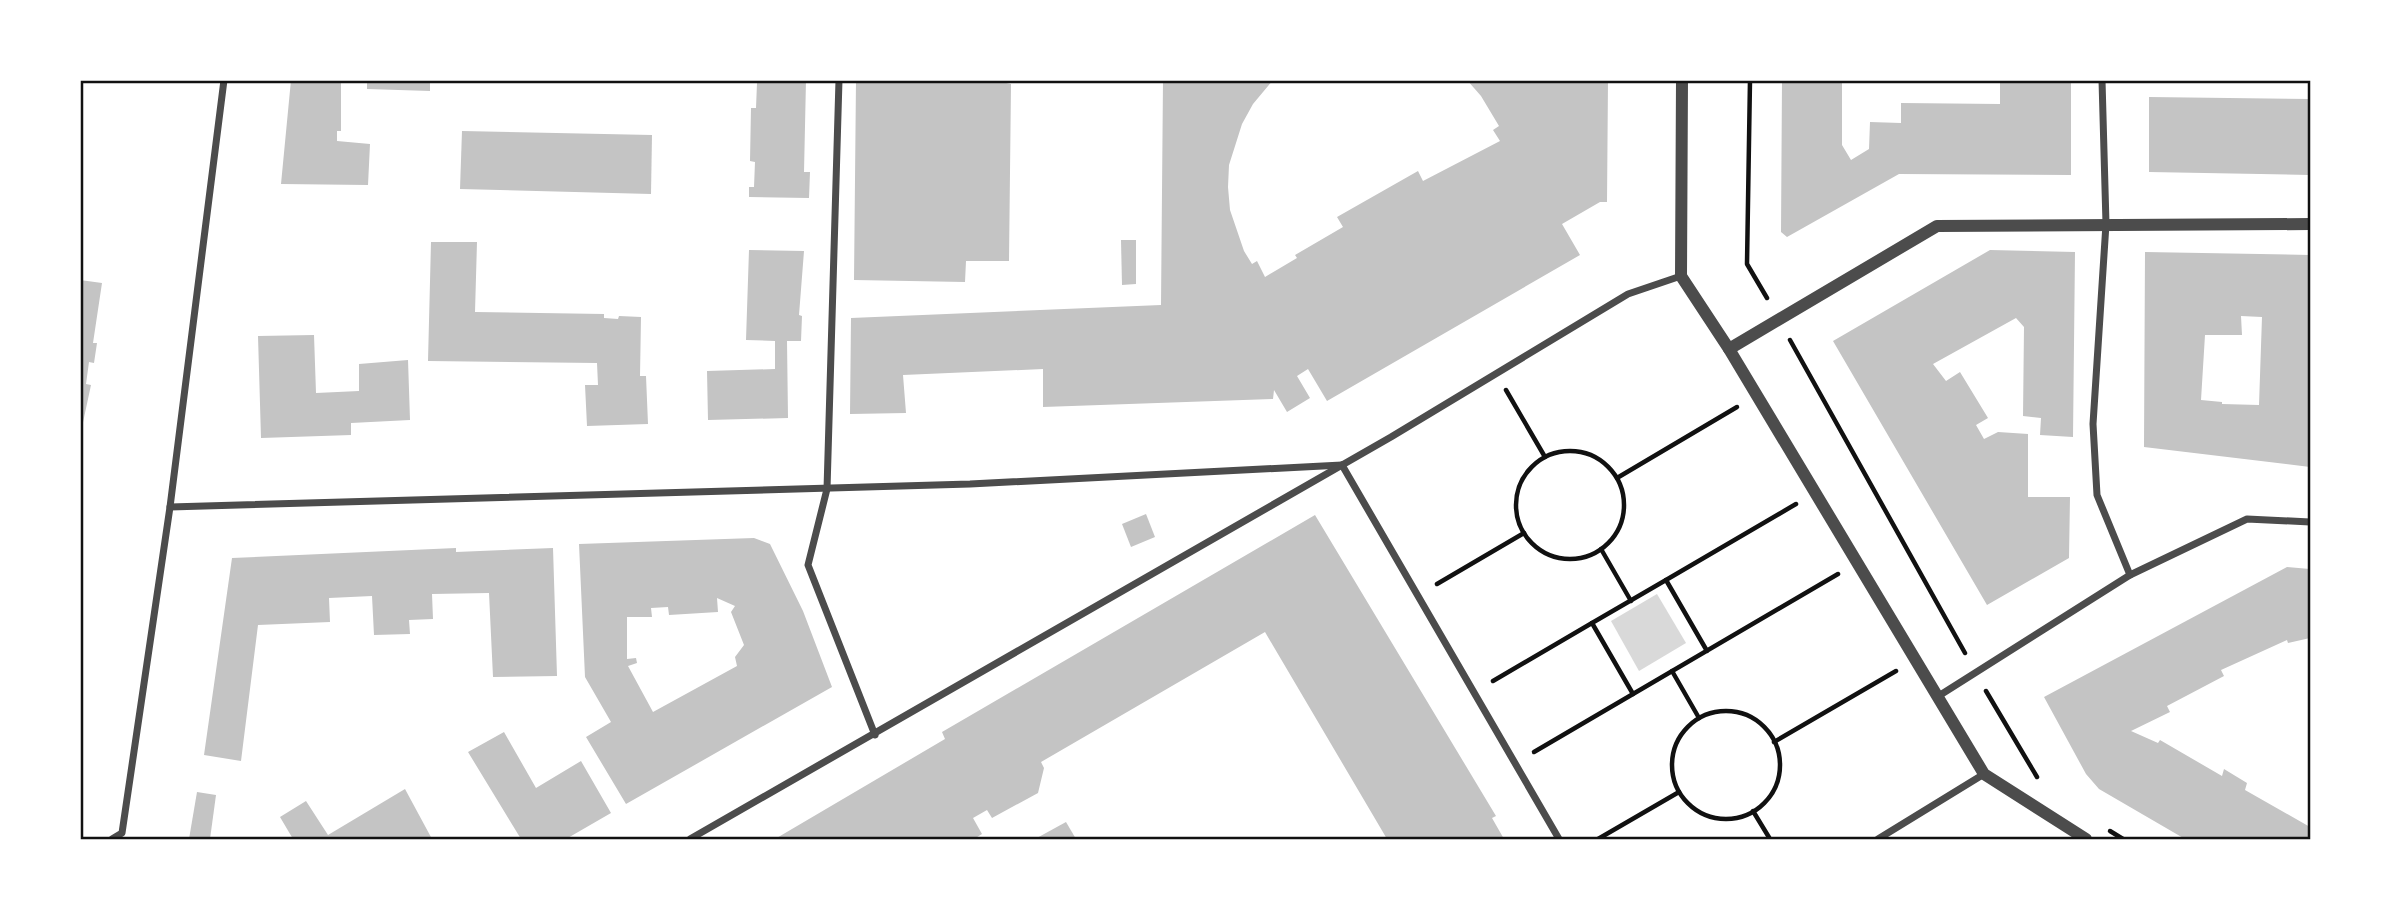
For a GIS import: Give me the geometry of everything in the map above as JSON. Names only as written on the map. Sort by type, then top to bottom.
[{"type":"street","points":[[112,839],[124,836],[170,507],[224,80]]},
{"type":"street","points":[[839,80],[827,489],[808,565],[875,735]]},
{"type":"street","points":[[1682,80],[1681,276],[1728,349],[1984,775],[2086,839]]},
{"type":"street","points":[[2102,80],[2106,224],[2093,424],[2097,495],[2130,575]]},
{"type":"street","points":[[1728,349],[1937,226],[2311,224]]},
{"type":"street","points":[[690,839],[1342,465],[1628,294],[1681,276]]},
{"type":"street","points":[[170,507],[827,489],[1161,476],[1342,465]]},
{"type":"street","points":[[1342,465],[1559,839]]},
{"type":"street","points":[[1937,696],[2130,575],[2247,519],[2311,522]]},
{"type":"street","points":[[1878,839],[1984,775]]},
{"type":"path","points":[[1749,80],[1747,264],[1976,672],[2042,784]]},
{"type":"path","points":[[1495,372],[1545,457]]},
{"type":"path","points":[[1617,478],[1756,396]]},
{"type":"path","points":[[1567,450],[1589,454],[1605,464],[1617,478],[1623,493],[1624,513],[1618,531],[1601,549],[1583,557],[1567,559],[1536,547],[1524,533],[1516,506],[1520,483],[1534,464],[1545,457],[1567,450]]},
{"type":"path","points":[[1474,692],[1815,493]]},
{"type":"path","points":[[1417,595],[1524,533]]},
{"type":"path","points":[[1601,549],[1631,601]]},
{"type":"path","points":[[1515,763],[1857,563]]},
{"type":"path","points":[[1666,580],[1707,650]]},
{"type":"path","points":[[1592,623],[1633,694]]},
{"type":"path","points":[[1774,742],[1914,660]]},
{"type":"path","points":[[1672,671],[1699,718]]},
{"type":"path","points":[[1732,711],[1750,716],[1763,725],[1774,742],[1780,768],[1776,786],[1765,802],[1753,811],[1735,819],[1716,818],[1692,807],[1679,792],[1673,779],[1672,760],[1681,735],[1699,718],[1713,712],[1732,711]]},
{"type":"path","points":[[1598,839],[1679,792]]},
{"type":"path","points":[[1753,811],[1770,839]]},
{"type":"path","points":[[2102,827],[2123,839]]},
{"type":"shaded area","points":[[1657,594],[1686,643],[1639,671],[1611,621]]},
{"type":"building","points":[[291,80],[341,80],[341,131],[337,131],[337,141],[370,144],[368,185],[281,184]]},
{"type":"building","points":[[367,80],[430,80],[430,91],[367,89]]},
{"type":"building","points":[[751,80],[806,80],[804,172],[810,172],[809,198],[749,197],[749,187],[754,187],[755,162],[750,161],[751,108],[756,108],[757,83]]},
{"type":"building","points":[[856,80],[992,80],[1011,84],[1009,261],[966,261],[965,282],[854,280]]},
{"type":"building","points":[[1163,80],[1273,80],[1253,104],[1242,124],[1229,165],[1228,187],[1230,210],[1244,251],[1252,264],[1257,261],[1265,277],[1297,258],[1295,255],[1343,227],[1337,217],[1418,171],[1423,181],[1500,141],[1493,130],[1499,126],[1481,96],[1467,80],[1608,80],[1607,202],[1600,202],[1562,224],[1580,255],[1327,401],[1308,369],[1297,376],[1310,398],[1287,412],[1274,390],[1273,399],[1043,407],[1043,369],[903,375],[906,413],[850,414],[851,318],[1161,305]]},
{"type":"building","points":[[1782,80],[1842,80],[1842,145],[1851,160],[1869,149],[1870,122],[1901,123],[1901,103],[2000,104],[2000,80],[2071,80],[2071,175],[1899,174],[1787,237],[1781,232]]},
{"type":"building","points":[[2149,97],[2310,99],[2310,175],[2149,172]]},
{"type":"building","points":[[462,131],[652,135],[651,194],[460,189]]},
{"type":"building","points":[[1121,240],[1136,240],[1136,284],[1122,285]]},
{"type":"building","points":[[431,242],[477,242],[475,312],[604,314],[604,318],[618,319],[619,316],[641,317],[640,376],[646,376],[648,424],[587,426],[585,385],[598,385],[597,363],[428,361]]},
{"type":"building","points":[[749,250],[804,251],[799,315],[802,316],[801,341],[787,341],[788,418],[708,420],[707,371],[775,369],[775,341],[746,340]]},
{"type":"building","points":[[1990,250],[2075,252],[2073,437],[2040,435],[2041,418],[2023,416],[2024,327],[2016,318],[1933,364],[1946,381],[1960,372],[1988,418],[1976,425],[1984,439],[1998,432],[2028,434],[2028,497],[2070,497],[2069,558],[1987,605],[1833,341]]},
{"type":"building","points":[[2145,252],[2310,255],[2310,467],[2144,447]],"holes":[[[2241,316],[2262,317],[2259,405],[2222,404],[2201,400],[2205,335],[2242,335]]]},
{"type":"building","points":[[80,280],[102,283],[93,343],[97,343],[94,363],[89,362],[86,384],[91,385],[82,427]]},
{"type":"building","points":[[314,335],[316,393],[359,391],[359,364],[408,360],[410,420],[351,423],[351,435],[261,438],[258,336]]},
{"type":"building","points":[[1146,514],[1155,537],[1131,547],[1122,524]]},
{"type":"building","points":[[1315,515],[1496,816],[1492,818],[1504,839],[1387,839],[1265,632],[1041,762],[1044,768],[1038,793],[992,818],[987,810],[973,818],[982,834],[974,839],[775,839],[945,739],[942,732]]},
{"type":"building","points":[[754,538],[770,544],[803,611],[832,687],[626,804],[586,737],[611,722],[585,677],[579,544]],"holes":[[[717,598],[735,606],[731,612],[744,645],[735,657],[737,666],[653,712],[628,666],[637,663],[636,658],[627,659],[627,617],[652,617],[651,608],[668,607],[669,615],[718,612]]]},
{"type":"building","points":[[456,548],[456,552],[553,548],[557,676],[493,677],[489,593],[432,594],[433,619],[409,620],[410,634],[374,635],[372,596],[329,598],[330,622],[258,625],[241,761],[204,755],[232,558]]},
{"type":"building","points":[[2287,567],[2310,569],[2310,638],[2288,643],[2287,640],[2221,670],[2224,676],[2167,706],[2170,712],[2131,731],[2158,743],[2160,740],[2222,776],[2224,769],[2247,783],[2245,790],[2310,827],[2310,839],[2185,839],[2099,789],[2086,774],[2044,697]]},
{"type":"building","points":[[504,732],[536,788],[581,761],[611,813],[566,839],[521,839],[468,752]]},
{"type":"building","points":[[405,789],[432,839],[293,839],[280,817],[306,801],[328,835]]},
{"type":"building","points":[[197,792],[216,795],[210,839],[189,839]]},
{"type":"building","points":[[1066,822],[1076,839],[1035,839]]}]
